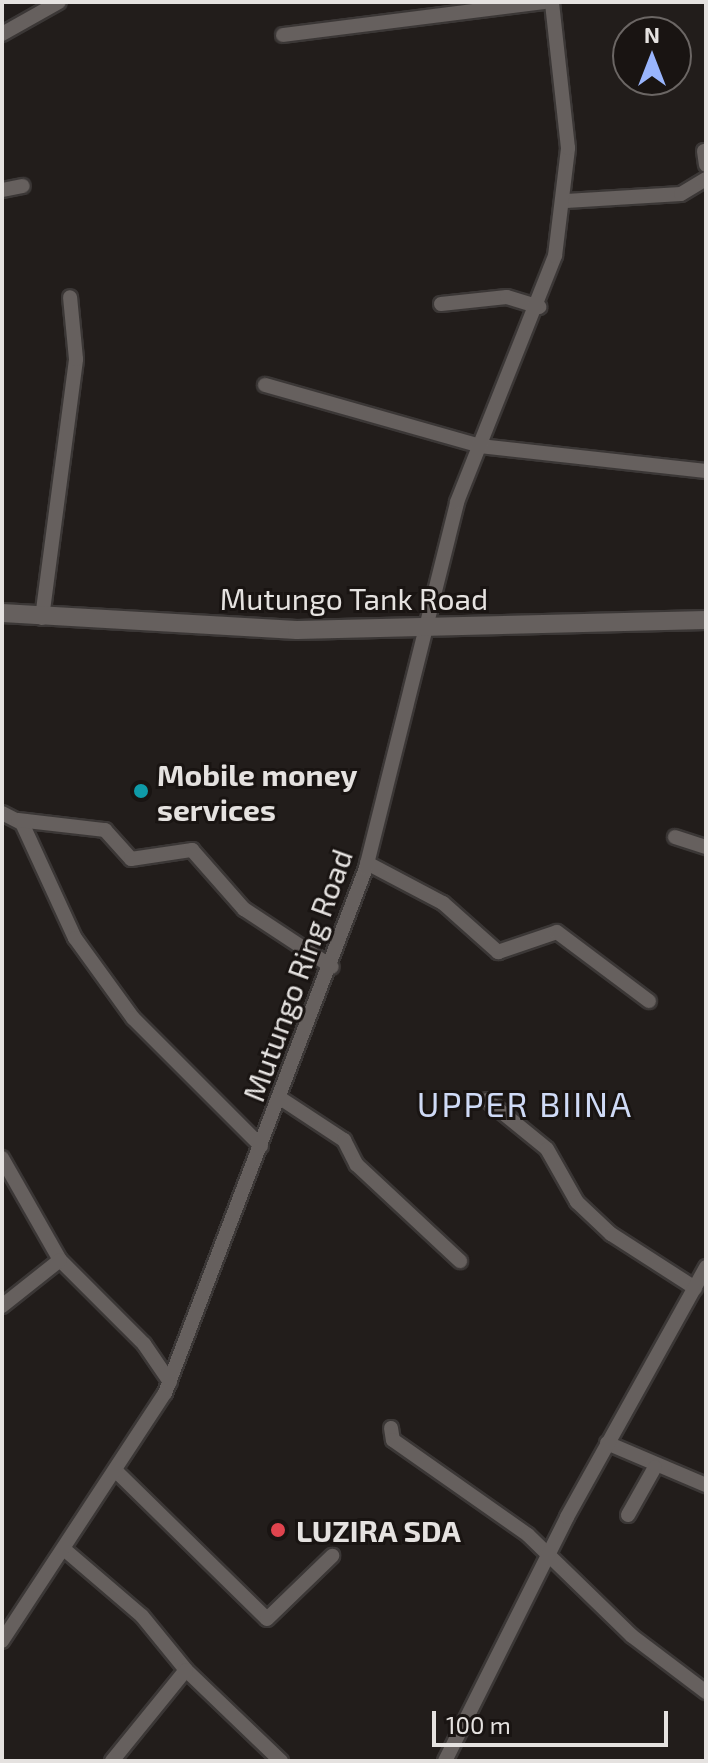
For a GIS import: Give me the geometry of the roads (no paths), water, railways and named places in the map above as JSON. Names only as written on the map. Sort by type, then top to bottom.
[{"type":"street","points":[[2,34],[59,2]]},
{"type":"street","points":[[283,35],[545,2]]},
{"type":"street","name":"Mutungo Ring Road","points":[[2,1641],[65,1550],[170,1382],[332,967],[367,863],[424,630],[480,446],[539,307],[566,201],[552,2]]},
{"type":"street","points":[[566,201],[681,194],[706,179]]},
{"type":"street","points":[[2,190],[23,186]]},
{"type":"street","points":[[42,618],[76,359],[70,297]]},
{"type":"street","points":[[441,304],[507,297],[539,307]]},
{"type":"street","points":[[265,385],[480,446],[706,471]]},
{"type":"street","name":"Mutungo Tank Road","points":[[2,613],[42,618],[424,630],[706,620]]},
{"type":"street","points":[[2,813],[18,820],[105,830],[131,859],[192,850],[244,909],[332,967]]},
{"type":"street","points":[[18,820],[75,938],[108,985],[169,1059],[261,1146]]},
{"type":"street","points":[[675,837],[706,847]]},
{"type":"street","points":[[367,863],[443,903],[498,952],[557,932],[649,1001]]},
{"type":"street","points":[[280,1098],[344,1140],[357,1165],[460,1261]]},
{"type":"street","points":[[487,1100],[547,1149],[577,1202],[611,1234],[695,1288]]},
{"type":"street","points":[[2,1158],[60,1260],[144,1344],[170,1382]]},
{"type":"street","points":[[2,1306],[60,1260]]},
{"type":"street","points":[[445,1761],[607,1443],[706,1267]]},
{"type":"street","points":[[391,1428],[393,1440],[550,1554],[632,1636],[706,1692]]},
{"type":"street","points":[[607,1443],[655,1467],[706,1485]]},
{"type":"street","points":[[628,1515],[655,1467]]},
{"type":"street","points":[[116,1471],[267,1619],[332,1556]]},
{"type":"street","points":[[65,1550],[142,1616],[186,1670],[281,1761]]},
{"type":"street","points":[[112,1761],[186,1670]]},
{"type":"place","name":"Mobile money services","points":[[141,791]]},
{"type":"place","name":"LUZIRA SDA","points":[[278,1530]]},
{"type":"district","name":"UPPER BIINA","points":[[525,1104]]}]
